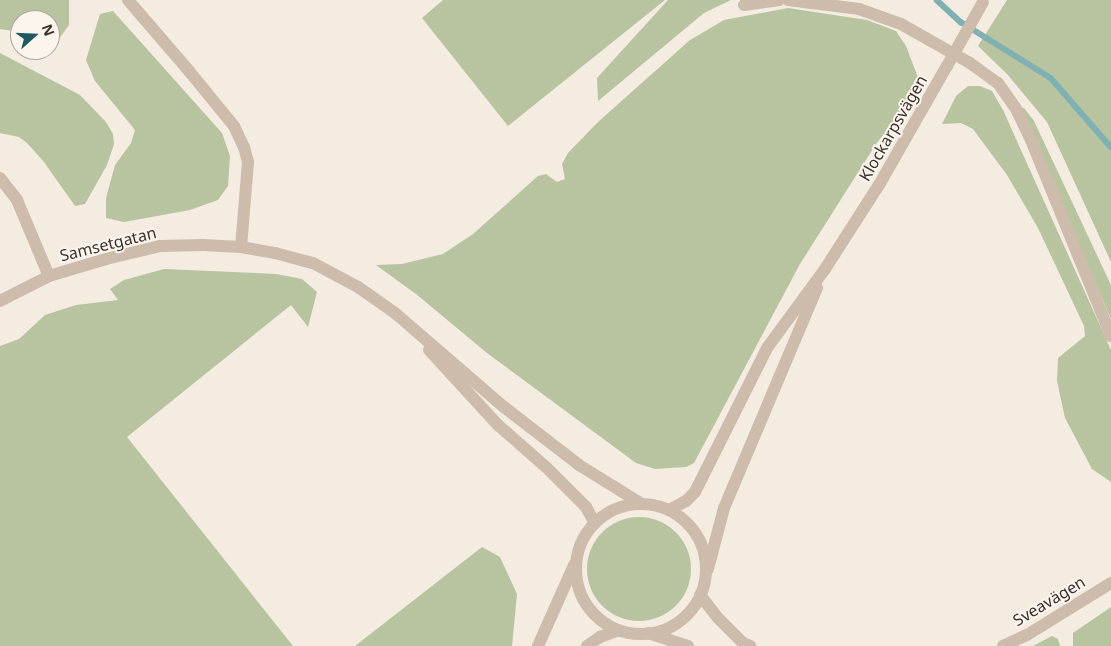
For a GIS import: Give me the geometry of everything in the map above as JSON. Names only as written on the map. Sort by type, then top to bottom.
[{"type":"street","points":[[128,0],[190,70],[234,126],[244,147],[248,162],[241,247]]},
{"type":"street","points":[[744,5],[780,0]]},
{"type":"street","points":[[788,0],[859,9],[901,24],[970,63],[998,84],[1015,107],[1031,140],[1111,336]]},
{"type":"street","name":"Klockarpsvägen","points":[[825,269],[879,184],[984,1]]},
{"type":"street","points":[[0,178],[21,207],[49,276]]},
{"type":"street","name":"Samsetgatan","points":[[0,302],[49,276],[106,259],[160,246],[203,245],[241,247],[313,263],[358,287],[395,313]]},
{"type":"street","points":[[669,510],[686,501],[695,492],[767,348],[825,269]]},
{"type":"street","points":[[648,633],[659,631],[680,621],[695,604],[700,594],[724,508],[756,428],[789,358],[825,269]]},
{"type":"street","points":[[395,313],[511,413],[579,465],[642,504],[669,510],[687,523],[696,535],[704,556],[705,578]]},
{"type":"street","points":[[395,313],[498,425],[546,467],[586,507],[595,523]]},
{"type":"street","points":[[538,646],[583,540],[595,523],[616,509],[642,504]]},
{"type":"street","points":[[576,560],[578,587],[585,603],[604,622],[619,630],[648,633],[688,646]]},
{"type":"street","name":"Sveavägen","points":[[1003,646],[1027,635],[1111,583]]},
{"type":"street","points":[[700,594],[718,618],[743,642],[750,646]]},
{"type":"street","points":[[587,646],[600,637],[619,630]]},
{"type":"green space","points":[[0,0],[69,0],[69,25],[60,38],[60,10],[10,10],[10,30],[0,29]]},
{"type":"green space","points":[[443,0],[665,0],[508,126],[422,18]]},
{"type":"green space","points":[[668,0],[731,0],[704,13],[598,101],[597,78]]},
{"type":"green space","points":[[1007,0],[1111,0],[1111,262],[1047,122],[1007,74],[978,46]]},
{"type":"green space","points":[[788,8],[867,20],[896,31],[906,46],[919,80],[915,95],[876,144],[800,264],[694,463],[686,467],[655,469],[636,463],[487,353],[416,294],[376,265],[402,264],[443,254],[473,234],[538,176],[546,174],[557,182],[565,179],[562,164],[568,153],[598,122],[690,40],[724,20]]},
{"type":"green space","points":[[113,11],[222,133],[230,156],[228,186],[218,200],[190,210],[124,222],[106,218],[106,198],[115,165],[131,143],[135,130],[95,81],[86,60],[100,14]]},
{"type":"green space","points":[[0,53],[10,60],[80,95],[106,122],[113,134],[114,144],[107,165],[85,204],[75,206],[44,162],[27,143],[19,137],[0,133]]},
{"type":"green space","points":[[968,86],[980,86],[992,91],[1003,110],[1111,350],[1111,482],[1092,469],[1065,418],[1057,381],[1058,358],[1085,336],[1084,326],[1038,228],[1007,175],[973,129],[961,123],[942,124],[956,96]]},
{"type":"green space","points":[[1019,107],[1024,108],[1034,121],[1111,285],[1111,319]]},
{"type":"green space","points":[[164,269],[276,274],[302,279],[317,292],[308,327],[291,305],[127,437],[293,646],[0,646],[0,346],[19,339],[45,315],[76,305],[118,300],[110,289],[124,280]]},
{"type":"green space","points":[[639,517],[659,521],[676,532],[687,549],[691,569],[687,589],[676,606],[659,617],[639,621],[619,617],[602,606],[591,589],[587,569],[591,549],[602,532],[619,521]]},
{"type":"green space","points":[[482,547],[500,557],[517,594],[512,646],[355,646]]},
{"type":"green space","points":[[1111,607],[1111,646],[1073,646],[1073,633]]},
{"type":"green space","points":[[1052,636],[1058,639],[1060,646],[1033,646]]},
{"type":"waterway","points":[[937,0],[961,22],[1051,78],[1111,147]]}]
